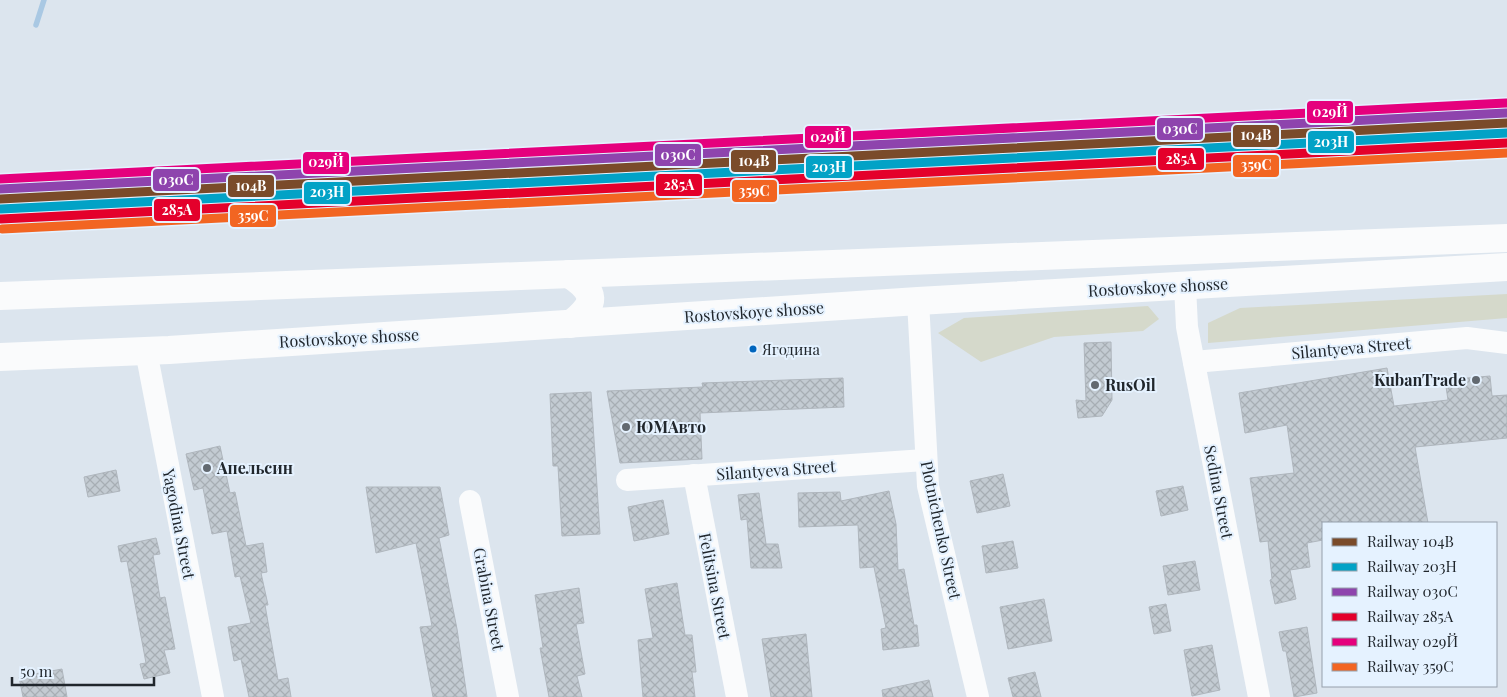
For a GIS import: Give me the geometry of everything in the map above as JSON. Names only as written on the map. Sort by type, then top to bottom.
[{"type":"highway","points":[[0,296],[1507,238]]},
{"type":"highway","name":"Rostovskoye shosse","points":[[0,357],[146,351],[918,301],[1507,266]]},
{"type":"highway","points":[[569,274],[588,289],[591,298],[586,313],[571,324]]},
{"type":"street","name":"Sedina Street","points":[[1185,286],[1187,327],[1259,697]]},
{"type":"street","name":"Plotnichenko Street","points":[[918,301],[928,486],[978,697]]},
{"type":"street","name":"Silantyeva Street","points":[[1194,362],[1467,338],[1507,343]]},
{"type":"street","name":"Yagodina Street","points":[[146,351],[214,697]]},
{"type":"street","name":"Silantyeva Street","points":[[627,480],[926,460]]},
{"type":"street","name":"Felitsina Street","points":[[694,475],[737,697]]},
{"type":"street","name":"Grabina Street","points":[[470,500],[508,697]]},
{"type":"shaded area","points":[[1507,294],[1507,318],[1208,343],[1208,323],[1240,308]]},
{"type":"shaded area","points":[[1148,306],[1159,319],[1143,331],[1054,337],[981,362],[938,333],[964,318]]},
{"type":"building","points":[[1111,342],[1112,400],[1102,416],[1078,418],[1076,400],[1086,401],[1084,343]]},
{"type":"building","points":[[1387,368],[1394,406],[1448,400],[1445,380],[1490,376],[1492,396],[1507,395],[1507,438],[1415,447],[1428,522],[1322,522],[1322,540],[1307,543],[1310,567],[1290,570],[1296,599],[1275,604],[1270,580],[1272,579],[1268,541],[1260,542],[1250,478],[1294,473],[1287,425],[1245,433],[1239,393]]},
{"type":"building","points":[[843,378],[844,407],[700,413],[702,459],[620,463],[607,391],[703,387],[702,383]]},
{"type":"building","points":[[591,392],[600,534],[562,536],[558,466],[553,466],[550,394]]},
{"type":"building","points":[[220,446],[230,493],[235,492],[246,546],[263,543],[267,572],[261,573],[268,605],[265,605],[278,680],[288,678],[291,697],[249,697],[241,659],[234,661],[228,627],[251,623],[240,576],[235,577],[227,531],[212,534],[203,488],[194,490],[186,454]]},
{"type":"building","points":[[116,470],[120,491],[88,497],[84,477]]},
{"type":"building","points":[[1003,474],[1010,506],[977,513],[970,481]]},
{"type":"building","points":[[1183,486],[1188,510],[1161,516],[1156,491]]},
{"type":"building","points":[[366,487],[440,487],[449,535],[439,538],[457,629],[467,697],[433,697],[420,627],[432,626],[416,543],[376,553]]},
{"type":"building","points":[[889,491],[896,524],[898,570],[904,569],[914,625],[917,625],[919,646],[883,650],[881,629],[886,628],[874,567],[860,568],[858,525],[799,527],[798,493],[840,492],[841,501]]},
{"type":"building","points":[[759,493],[766,544],[778,544],[782,568],[751,568],[747,519],[741,520],[738,495]]},
{"type":"building","points":[[663,500],[669,534],[634,541],[628,507]]},
{"type":"building","points":[[156,538],[160,554],[153,555],[160,598],[165,597],[175,649],[164,650],[170,673],[144,679],[140,664],[146,663],[127,561],[121,562],[118,546]]},
{"type":"building","points":[[1013,541],[1018,568],[986,573],[982,546]]},
{"type":"building","points":[[1195,561],[1200,590],[1168,595],[1163,566]]},
{"type":"building","points":[[677,583],[685,635],[692,635],[696,672],[692,672],[695,697],[643,697],[638,640],[653,638],[645,589]]},
{"type":"building","points":[[579,588],[584,623],[576,624],[585,674],[577,676],[582,697],[549,697],[540,648],[543,648],[535,595]]},
{"type":"building","points":[[1044,599],[1052,641],[1008,649],[1000,607]]},
{"type":"building","points":[[1166,604],[1171,631],[1154,634],[1149,607]]},
{"type":"building","points":[[1307,627],[1317,693],[1294,697],[1286,651],[1283,651],[1279,632]]},
{"type":"building","points":[[806,634],[812,697],[771,697],[762,639]]},
{"type":"building","points":[[1212,645],[1220,690],[1192,696],[1184,650]]},
{"type":"building","points":[[62,669],[67,697],[23,697],[19,677]]},
{"type":"building","points":[[1035,672],[1041,697],[1013,697],[1008,678]]},
{"type":"building","points":[[929,680],[933,697],[883,697],[882,690]]},
{"type":"waterway","points":[[36,25],[44,0]]},
{"type":"rail line","name":"029Й","points":[[0,179],[1506,103]]},
{"type":"rail line","name":"030C","points":[[0,189],[1506,113]]},
{"type":"rail line","name":"104В","points":[[0,199],[1507,123]]},
{"type":"rail line","name":"203Н","points":[[1,209],[1507,133]]},
{"type":"rail line","name":"285А","points":[[1,219],[1507,143]]},
{"type":"rail line","name":"359С","points":[[2,229],[1507,153]]},
{"type":"place","name":"Ягодина","points":[[753,349]]},
{"type":"place","name":"KubanTrade","points":[[1476,380]]},
{"type":"place","name":"RusOil","points":[[1095,385]]},
{"type":"place","name":"ЮМАвто","points":[[626,427]]},
{"type":"place","name":"Апельсин","points":[[207,468]]}]
